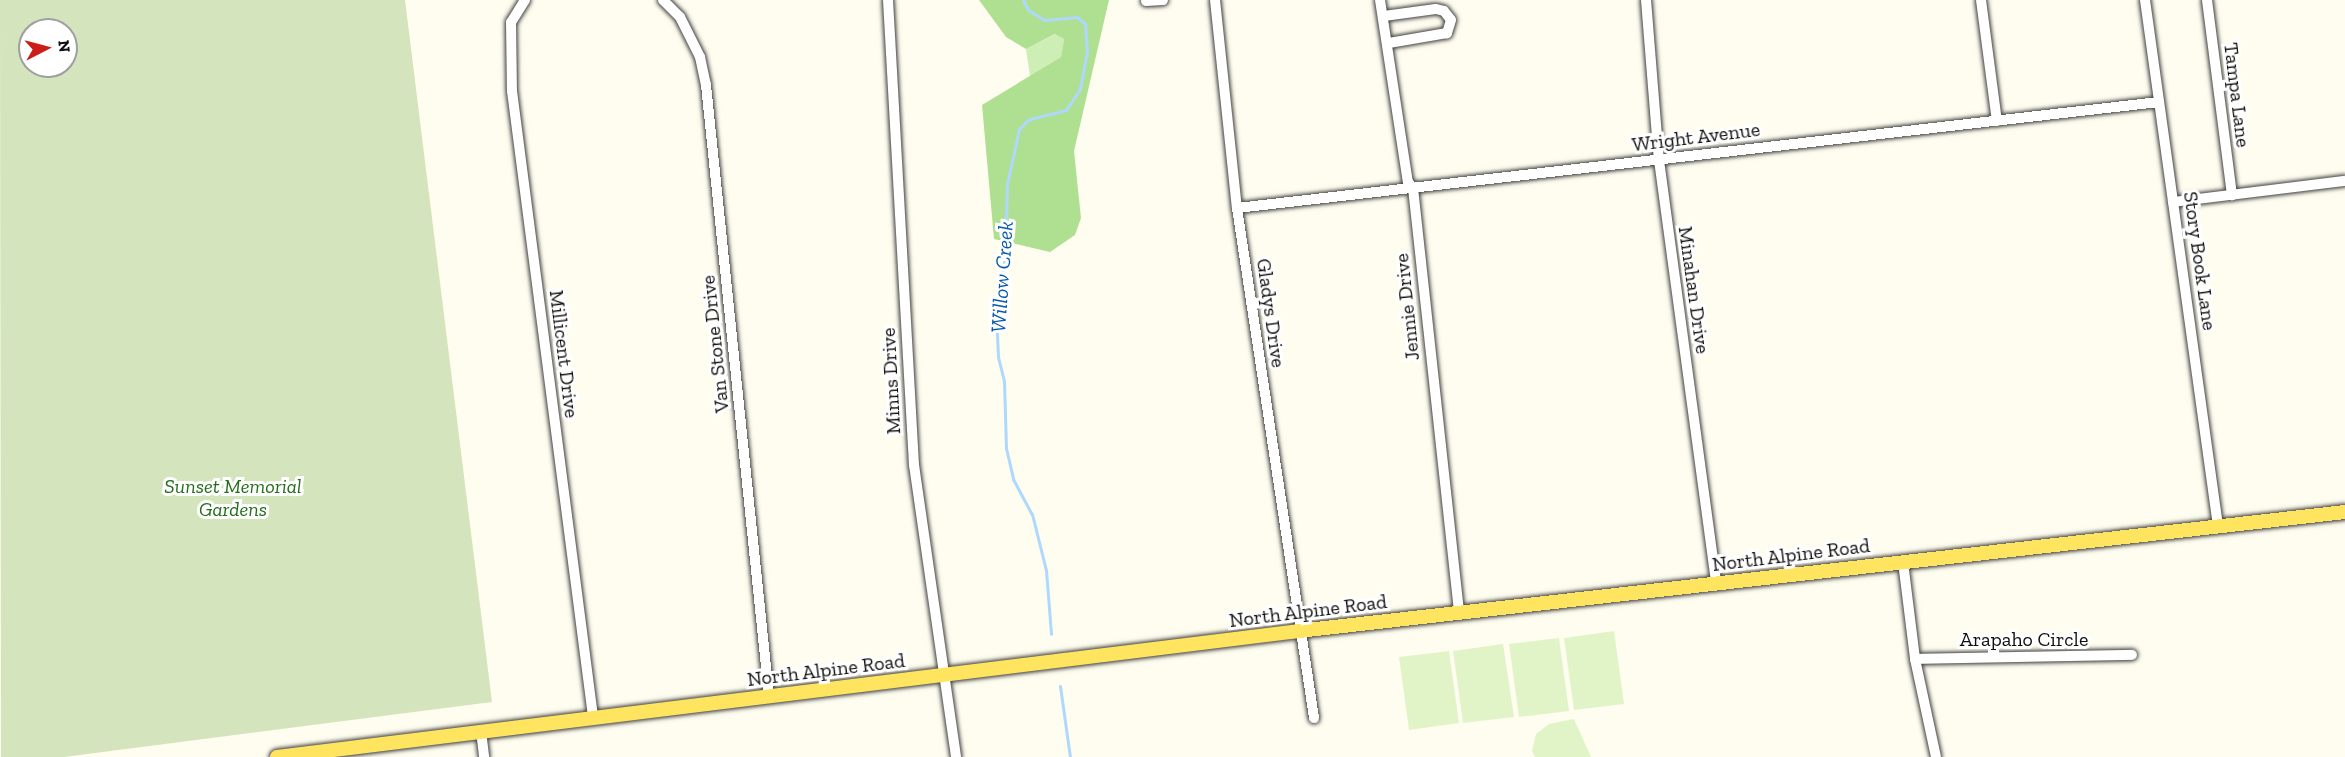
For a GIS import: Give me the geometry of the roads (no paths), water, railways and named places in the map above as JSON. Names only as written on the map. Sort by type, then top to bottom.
[{"type":"main road","name":"North Alpine Road","points":[[277,757],[593,716],[947,676],[1299,631],[2345,512]]},
{"type":"street","name":"Millicent Drive","points":[[525,0],[511,22],[512,91],[593,716]]},
{"type":"street","name":"Van Stone Drive","points":[[663,0],[685,27],[700,57],[706,85],[769,696]]},
{"type":"street","name":"Minns Drive","points":[[888,0],[914,465],[947,676],[956,757]]},
{"type":"street","points":[[1146,1],[1163,0]]},
{"type":"street","name":"Gladys Drive","points":[[1215,0],[1237,208],[1299,631],[1314,718]]},
{"type":"street","name":"Jennie Drive","points":[[1380,0],[1389,43],[1408,182],[1413,188],[1459,613]]},
{"type":"street","name":"Minahan Drive","points":[[1646,0],[1659,160],[1716,584]]},
{"type":"street","points":[[1982,0],[1997,121]]},
{"type":"street","name":"Story Book Lane","points":[[2145,0],[2218,526]]},
{"type":"street","name":"Tampa Lane","points":[[2207,0],[2232,195]]},
{"type":"street","points":[[1384,16],[1436,9],[1444,11],[1451,20],[1447,33],[1389,43]]},
{"type":"street","name":"Wright Avenue","points":[[1237,208],[2159,102]]},
{"type":"street","points":[[2173,202],[2345,182]]},
{"type":"street","points":[[1903,562],[1916,659],[1936,757]]},
{"type":"street","name":"Arapaho Circle","points":[[1916,659],[2132,655]]},
{"type":"street","points":[[481,731],[484,757]]},
{"type":"waterway","name":"Willow Creek","points":[[1023,0],[1028,10],[1044,20],[1077,17],[1085,24],[1087,52],[1080,89],[1066,110],[1029,119],[1019,129],[1007,184],[1005,256],[996,311],[998,357],[1004,381],[1006,448],[1013,479],[1032,514],[1046,570],[1051,634]]},
{"type":"waterway","name":"Willow Creek","points":[[1060,686],[1070,757]]},
{"type":"park label","name":"Sunset Memorial Gardens","points":[[233,498]]}]
